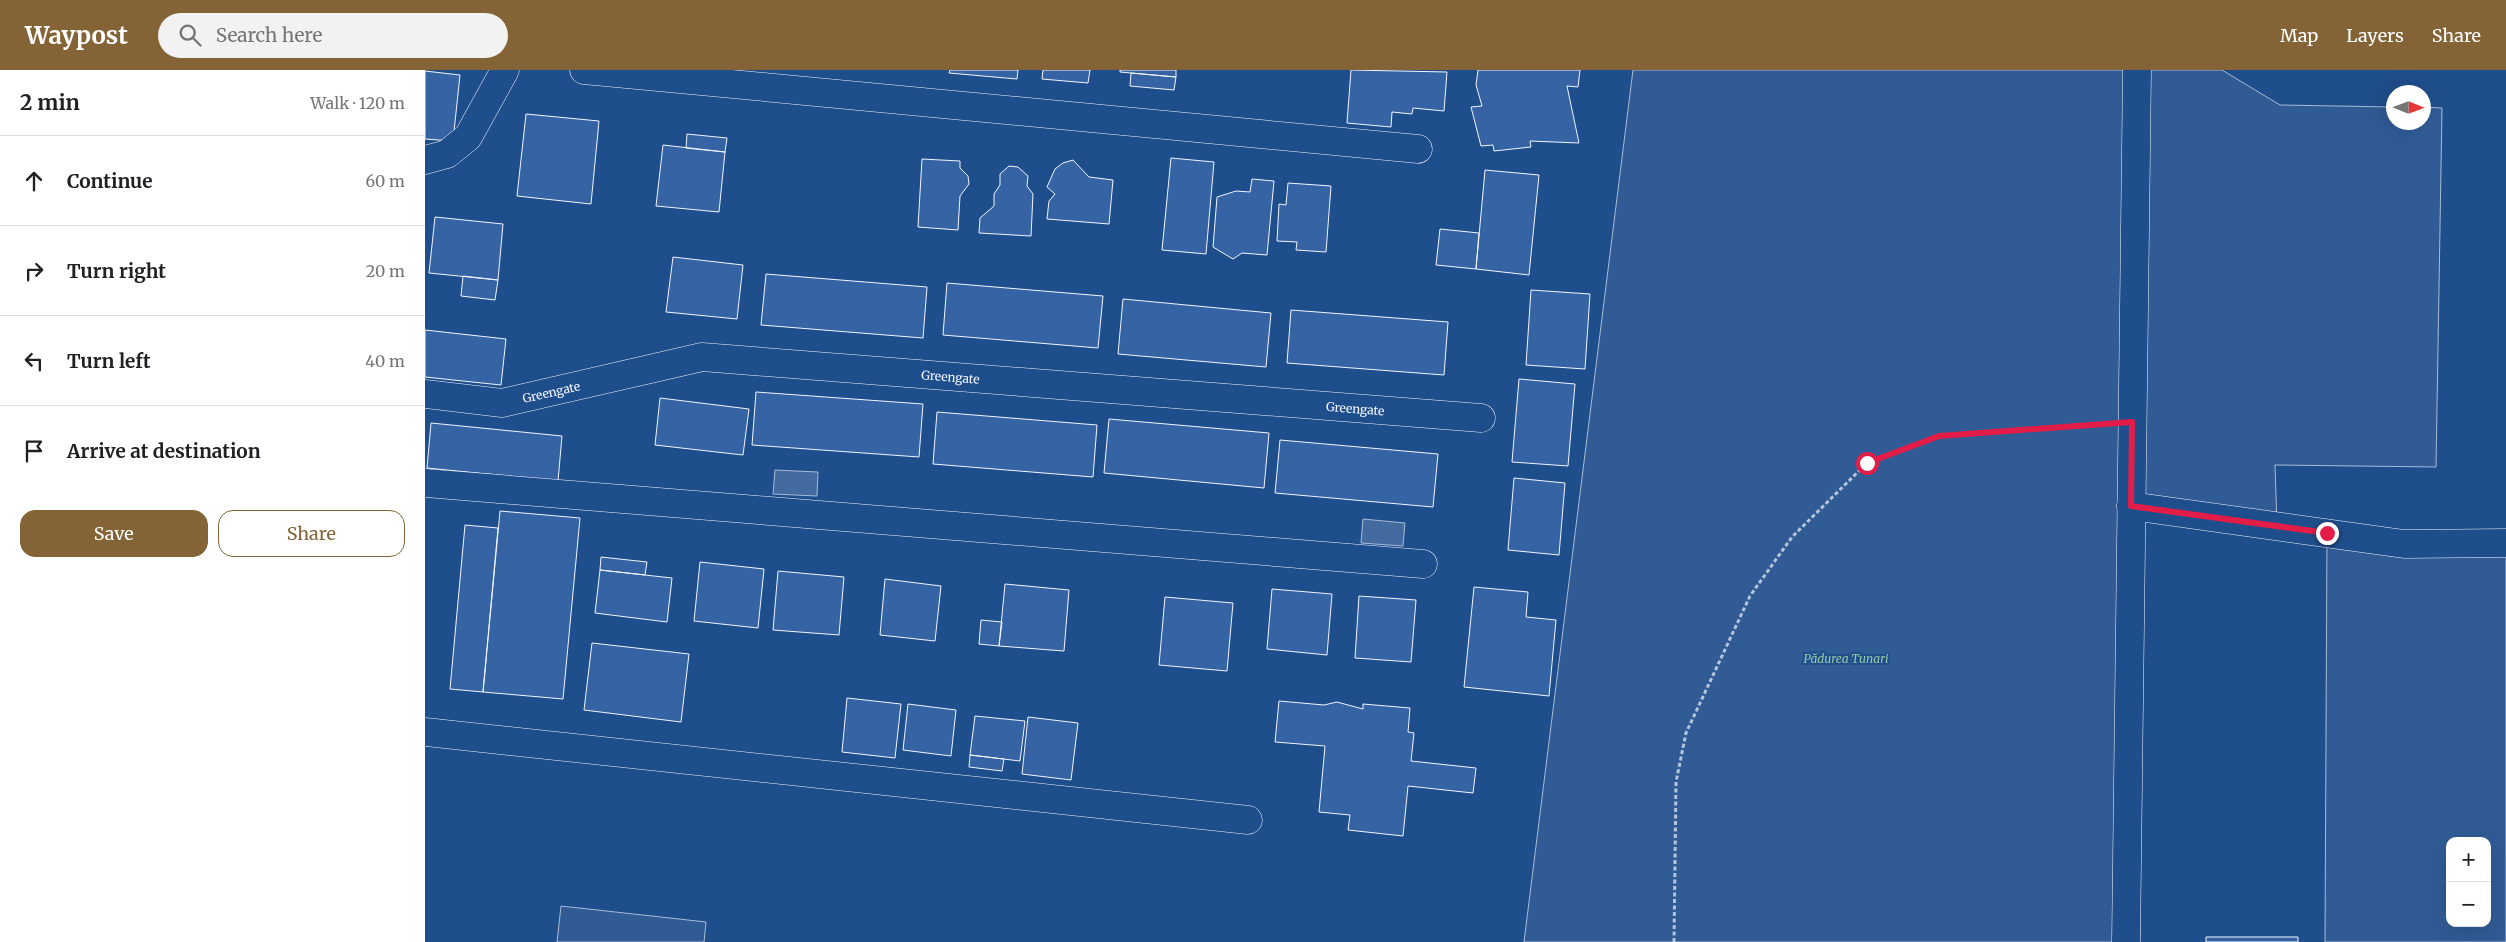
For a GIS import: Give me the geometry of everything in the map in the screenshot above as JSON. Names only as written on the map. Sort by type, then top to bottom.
[{"type":"street","points":[[425,160],[447,154],[468,137],[505,70]]},
{"type":"street","points":[[584,70],[1419,149]]},
{"type":"street","points":[[2126,942],[2137,70]]},
{"type":"street","name":"Greengate","points":[[425,394],[502,402],[703,357],[1481,418]]},
{"type":"street","points":[[425,483],[1423,564]]},
{"type":"street","points":[[2131,506],[2404,544],[2506,543]]},
{"type":"street","points":[[425,732],[1248,820]]},
{"type":"path","points":[[1674,942],[1676,782],[1686,733],[1750,596],[1792,537],[1867,463],[1939,436],[2132,422]]},
{"type":"shaded area","name":"Pădurea Tunari","points":[[1633,70],[2222,70],[2280,105],[2386,107],[2386,130],[2431,130],[2431,107],[2442,108],[2436,467],[2275,465],[2277,526],[2132,506],[2126,942],[1524,942]]},
{"type":"shaded area","points":[[775,470],[818,472],[817,496],[773,494]]},
{"type":"shaded area","points":[[1363,519],[1405,523],[1403,546],[1361,543]]},
{"type":"shaded area","points":[[2327,533],[2506,543],[2506,942],[2325,942]]},
{"type":"shaded area","points":[[561,906],[706,922],[704,942],[557,942]]},
{"type":"building","points":[[950,70],[1018,70],[1017,79],[949,73]]},
{"type":"building","points":[[1043,70],[1090,70],[1088,83],[1042,79]]},
{"type":"building","points":[[1120,70],[1176,70],[1176,77],[1120,72]]},
{"type":"building","points":[[1351,70],[1447,72],[1444,111],[1413,108],[1412,114],[1392,112],[1391,127],[1347,123]]},
{"type":"building","points":[[1478,70],[1580,70],[1578,87],[1567,86],[1579,143],[1530,141],[1531,147],[1494,151],[1493,145],[1481,146],[1471,107],[1482,106],[1476,85]]},
{"type":"building","points":[[425,71],[460,75],[453,141],[425,139]]},
{"type":"building","points":[[1131,73],[1176,77],[1174,90],[1130,86]]},
{"type":"building","points":[[526,114],[599,121],[591,204],[517,196]]},
{"type":"building","points":[[687,134],[727,138],[725,152],[686,148]]},
{"type":"building","points":[[663,145],[725,152],[719,212],[656,206]]},
{"type":"building","points":[[1171,158],[1214,162],[1206,254],[1162,250]]},
{"type":"building","points":[[922,159],[960,161],[960,168],[968,176],[969,184],[960,196],[958,230],[918,227]]},
{"type":"building","points":[[1073,160],[1089,177],[1113,180],[1109,224],[1047,219],[1049,201],[1055,194],[1047,187],[1055,169],[1063,163]]},
{"type":"building","points":[[1009,166],[1018,167],[1028,176],[1027,186],[1033,194],[1031,236],[979,233],[980,218],[994,206],[994,194],[1000,185],[1000,174]]},
{"type":"building","points":[[1485,170],[1539,175],[1529,275],[1476,269]]},
{"type":"building","points":[[1252,179],[1274,181],[1267,255],[1242,253],[1233,259],[1213,247],[1217,197],[1236,191],[1250,192]]},
{"type":"building","points":[[1288,183],[1331,186],[1326,252],[1296,250],[1297,242],[1277,241],[1279,204],[1286,205]]},
{"type":"building","points":[[435,217],[503,224],[498,280],[429,273]]},
{"type":"building","points":[[1440,229],[1479,233],[1476,269],[1436,265]]},
{"type":"building","points":[[673,257],[743,265],[737,319],[666,312]]},
{"type":"building","points":[[766,274],[927,287],[923,338],[761,325]]},
{"type":"building","points":[[463,276],[498,280],[495,300],[461,296]]},
{"type":"building","points":[[947,283],[1103,296],[1098,348],[943,335]]},
{"type":"building","points":[[1531,290],[1590,294],[1585,369],[1526,365]]},
{"type":"building","points":[[1123,299],[1271,313],[1266,367],[1118,354]]},
{"type":"building","points":[[1291,310],[1448,322],[1444,375],[1287,363]]},
{"type":"building","points":[[425,330],[506,339],[501,385],[425,377]]},
{"type":"building","points":[[1519,379],[1575,384],[1568,466],[1512,462]]},
{"type":"building","points":[[756,392],[923,404],[919,457],[752,445]]},
{"type":"building","points":[[660,398],[749,409],[743,455],[655,445]]},
{"type":"building","points":[[937,412],[1097,425],[1093,477],[933,464]]},
{"type":"building","points":[[1109,419],[1269,433],[1264,488],[1104,473]]},
{"type":"building","points":[[431,423],[562,436],[558,481],[427,468]]},
{"type":"building","points":[[1280,440],[1438,454],[1433,507],[1275,493]]},
{"type":"building","points":[[1514,478],[1565,483],[1559,555],[1508,550]]},
{"type":"building","points":[[500,511],[580,518],[563,699],[483,692]]},
{"type":"building","points":[[465,525],[498,528],[483,692],[450,689]]},
{"type":"building","points":[[601,557],[647,562],[645,575],[600,570]]},
{"type":"building","points":[[700,562],[764,569],[758,628],[694,621]]},
{"type":"building","points":[[600,570],[672,578],[667,622],[595,613]]},
{"type":"building","points":[[778,571],[844,577],[839,635],[773,630]]},
{"type":"building","points":[[885,579],[941,586],[935,641],[880,635]]},
{"type":"building","points":[[1005,584],[1069,590],[1064,651],[999,646]]},
{"type":"building","points":[[1474,587],[1528,592],[1526,617],[1556,620],[1549,696],[1464,687]]},
{"type":"building","points":[[1272,589],[1332,594],[1327,655],[1267,649]]},
{"type":"building","points":[[1359,596],[1416,600],[1411,662],[1355,658]]},
{"type":"building","points":[[1165,597],[1233,603],[1227,671],[1159,665]]},
{"type":"building","points":[[981,620],[1002,622],[999,646],[979,644]]},
{"type":"building","points":[[592,643],[689,654],[681,722],[584,710]]},
{"type":"building","points":[[847,698],[901,704],[895,758],[842,752]]},
{"type":"building","points":[[1279,701],[1324,705],[1337,702],[1363,709],[1363,704],[1410,708],[1408,732],[1414,733],[1411,761],[1476,768],[1473,793],[1408,786],[1403,836],[1348,830],[1350,815],[1319,812],[1325,746],[1275,742]]},
{"type":"building","points":[[908,704],[956,710],[951,756],[903,750]]},
{"type":"building","points":[[975,716],[1025,721],[1020,761],[970,755]]},
{"type":"building","points":[[1028,717],[1078,723],[1071,780],[1022,774]]},
{"type":"building","points":[[970,755],[1004,759],[1002,771],[969,767]]},
{"type":"building","points":[[2206,937],[2298,937],[2298,942],[2206,942]]},
{"type":"route","points":[[1867,463],[1939,436],[2132,422],[2131,506],[2327,533]]}]
